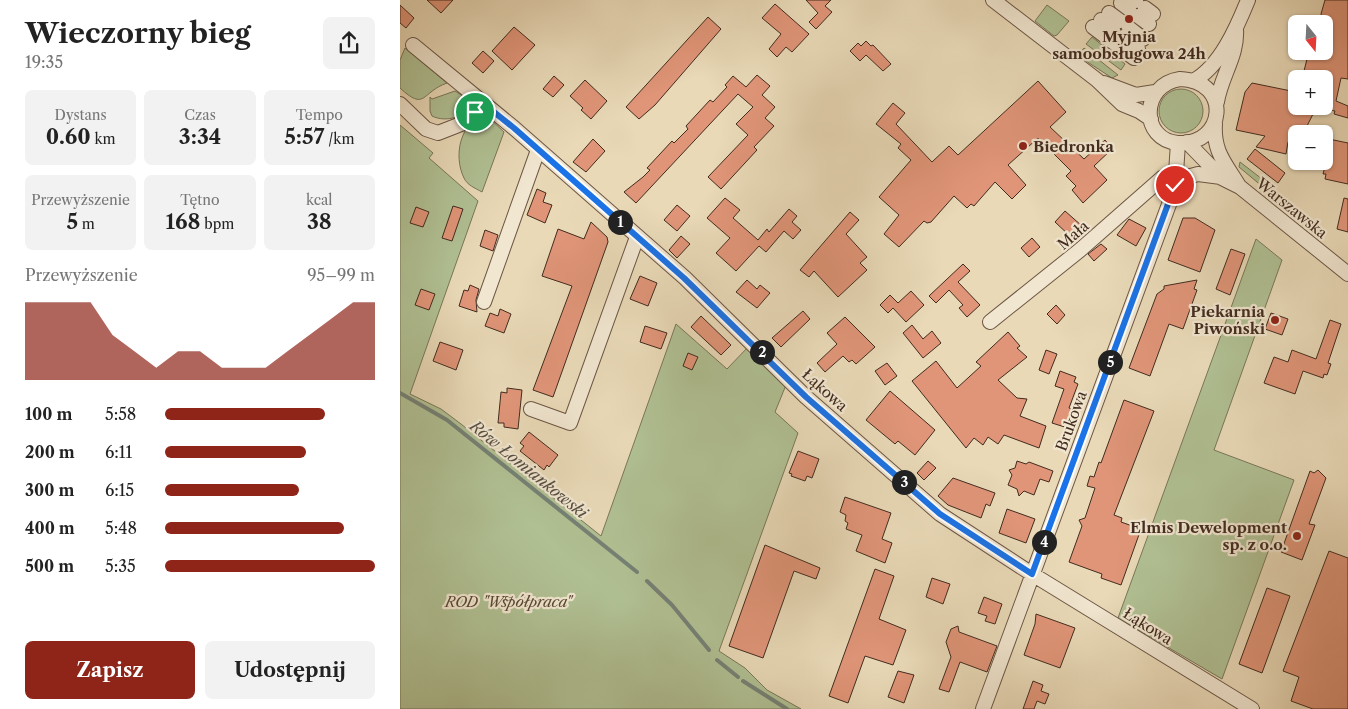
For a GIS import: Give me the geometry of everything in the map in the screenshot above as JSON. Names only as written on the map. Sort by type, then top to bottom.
[{"type":"street","points":[[993,0],[1097,80],[1122,104],[1139,111],[1150,119],[1159,134],[1182,142],[1205,134],[1215,124],[1218,113],[1217,102],[1220,85],[1232,59],[1236,29]]},
{"type":"street","points":[[1193,81],[1210,68],[1236,29],[1248,0]]},
{"type":"street","points":[[1113,25],[1138,49],[1113,25]]},
{"type":"street","name":"Łąkowa","points":[[413,45],[538,150],[684,278],[806,397],[940,514],[1032,574],[1252,709]]},
{"type":"street","points":[[1097,80],[1136,95],[1155,92],[1171,80],[1193,81],[1210,91],[1217,102]]},
{"type":"street","points":[[1150,119],[1149,109],[1155,92]]},
{"type":"street","points":[[400,104],[426,129],[438,133],[461,124],[484,104]]},
{"type":"street","name":"Warszawska","points":[[1215,124],[1214,140],[1216,148],[1240,186]]},
{"type":"street","name":"Warszawska","points":[[1182,142],[1222,178]]},
{"type":"street","name":"Brukowa","points":[[983,709],[1176,176],[1182,142]]},
{"type":"street","points":[[484,302],[538,150]]},
{"type":"street","name":"Warszawska","points":[[1176,176],[1198,174],[1222,178],[1240,186],[1348,274]]},
{"type":"street","name":"Mała","points":[[990,322],[1080,250],[1164,176],[1176,176]]},
{"type":"street","points":[[531,409],[570,424],[637,238]]},
{"type":"green space","points":[[1047,5],[1069,21],[1054,36],[1035,21]]},
{"type":"green space","points":[[1092,37],[1125,64],[1121,70],[1086,44]]},
{"type":"green space","points":[[405,48],[447,83],[424,98],[415,99],[408,95],[400,88],[400,60]]},
{"type":"green space","points":[[1084,48],[1118,75],[1112,78],[1080,57],[1079,54]]},
{"type":"green space","points":[[1181,89],[1193,93],[1199,99],[1203,111],[1199,123],[1193,129],[1181,133],[1169,129],[1163,123],[1159,111],[1163,99],[1169,93]]},
{"type":"green space","points":[[455,91],[472,102],[466,112],[449,119],[432,116],[430,97],[432,99]]},
{"type":"green space","points":[[486,115],[504,132],[482,192],[465,180],[459,160],[459,150],[461,140],[470,124]]},
{"type":"green space","name":"ROD \"Współpraca\"","points":[[400,125],[433,153],[429,158],[478,201],[410,394],[441,409],[601,536],[676,324],[727,369],[748,347],[786,385],[775,412],[798,433],[719,651],[745,668],[767,690],[801,709],[400,709]]},
{"type":"green space","points":[[1240,162],[1275,189],[1269,192],[1239,167]]},
{"type":"green space","points":[[1256,239],[1282,260],[1214,450],[1294,480],[1222,679],[1118,618]]},
{"type":"building","points":[[427,0],[453,0],[441,13]]},
{"type":"building","points":[[806,0],[831,0],[825,6],[832,12],[816,29],[809,22],[818,13]]},
{"type":"building","points":[[1325,0],[1348,0],[1348,79],[1341,78],[1336,101],[1348,106],[1348,118],[1334,114],[1333,70],[1304,70],[1307,60],[1333,60],[1333,15],[1321,14]]},
{"type":"building","points":[[775,4],[809,34],[792,52],[786,47],[777,57],[769,49],[781,34],[762,18]]},
{"type":"building","points":[[400,5],[414,18],[406,28],[400,23]]},
{"type":"building","points":[[708,17],[721,29],[655,105],[639,119],[626,107]]},
{"type":"building","points":[[514,27],[535,45],[512,70],[492,51]]},
{"type":"building","points":[[866,41],[871,46],[873,45],[891,64],[883,71],[866,55],[860,61],[850,51],[858,43],[861,46]]},
{"type":"building","points":[[483,51],[494,61],[483,73],[472,63]]},
{"type":"building","points":[[757,75],[770,86],[762,95],[775,107],[765,118],[774,126],[754,147],[757,150],[721,189],[708,177],[748,135],[736,124],[753,107],[738,94],[636,203],[624,192],[650,170],[647,168],[672,141],[674,143],[688,129],[686,126],[710,100],[713,102],[727,87],[725,85],[733,76],[746,87]]},
{"type":"building","points":[[554,76],[564,85],[553,97],[543,89]]},
{"type":"building","points":[[585,80],[607,101],[591,119],[581,110],[583,108],[570,96]]},
{"type":"building","points":[[1038,81],[1066,112],[1050,127],[1084,159],[1105,140],[1112,149],[1094,166],[1107,180],[1083,203],[1072,190],[1076,186],[1066,176],[1071,171],[1038,138],[1008,165],[1026,185],[1012,199],[995,182],[974,206],[971,204],[967,208],[954,196],[931,222],[927,223],[924,221],[899,247],[884,234],[899,215],[879,197],[911,160],[898,148],[901,144],[876,124],[893,103],[905,113],[896,124],[932,162],[949,146],[958,155]]},
{"type":"building","points":[[1252,83],[1288,90],[1288,115],[1312,115],[1308,125],[1288,125],[1286,154],[1256,147],[1265,136],[1236,130],[1245,92]]},
{"type":"building","points":[[593,139],[605,151],[586,172],[573,162]]},
{"type":"building","points":[[1333,140],[1348,143],[1348,184],[1325,179],[1326,174],[1323,174],[1324,170],[1333,170]]},
{"type":"building","points":[[1255,149],[1285,173],[1278,183],[1247,159]]},
{"type":"building","points":[[537,189],[546,193],[543,202],[552,205],[545,223],[527,215]]},
{"type":"building","points":[[725,198],[740,210],[733,218],[758,240],[767,229],[769,232],[789,209],[797,216],[792,222],[801,230],[793,239],[784,231],[766,252],[759,246],[736,271],[716,253],[730,238],[707,218]]},
{"type":"building","points":[[1344,198],[1348,199],[1348,232],[1337,229]]},
{"type":"building","points":[[677,205],[690,216],[677,231],[664,220]]},
{"type":"building","points":[[453,206],[463,209],[452,241],[442,238]]},
{"type":"building","points":[[416,207],[429,212],[423,227],[410,223]]},
{"type":"building","points":[[1065,211],[1082,226],[1071,237],[1055,222]]},
{"type":"building","points":[[850,212],[859,220],[846,234],[867,257],[860,263],[867,270],[838,297],[814,271],[809,277],[800,270]]},
{"type":"building","points":[[1183,218],[1195,218],[1215,230],[1200,272],[1168,260]]},
{"type":"building","points":[[1129,219],[1146,228],[1136,246],[1117,235]]},
{"type":"building","points":[[591,222],[607,237],[608,242],[553,397],[533,390],[572,286],[542,276],[558,229],[584,239]]},
{"type":"building","points":[[485,230],[498,235],[493,251],[480,246]]},
{"type":"building","points":[[681,236],[690,244],[677,258],[669,250]]},
{"type":"building","points":[[1032,238],[1040,247],[1029,257],[1021,248]]},
{"type":"building","points":[[1101,244],[1107,249],[1094,261],[1088,254]]},
{"type":"building","points":[[1231,249],[1245,254],[1230,295],[1216,289]]},
{"type":"building","points":[[963,264],[970,271],[958,282],[980,305],[967,317],[959,308],[963,305],[949,290],[936,303],[929,296]]},
{"type":"building","points":[[640,276],[657,283],[648,306],[630,299]]},
{"type":"building","points":[[747,280],[757,289],[760,285],[770,293],[757,308],[736,292]]},
{"type":"building","points":[[1197,280],[1194,289],[1197,290],[1183,329],[1169,324],[1150,376],[1129,368],[1157,294],[1164,289],[1164,286]]},
{"type":"building","points":[[470,285],[479,289],[476,300],[477,312],[459,306],[464,290],[468,291]]},
{"type":"building","points":[[421,289],[435,294],[429,310],[415,305]]},
{"type":"building","points":[[911,291],[924,305],[906,322],[893,308],[888,313],[880,305],[890,295],[898,303]]},
{"type":"building","points":[[1056,305],[1065,315],[1057,324],[1047,314]]},
{"type":"building","points":[[500,309],[511,314],[504,333],[485,326],[490,313],[498,316]]},
{"type":"building","points":[[803,311],[810,319],[781,347],[772,338]]},
{"type":"building","points":[[1271,313],[1288,319],[1282,335],[1265,329]]},
{"type":"building","points":[[701,316],[731,345],[721,355],[691,327]]},
{"type":"building","points":[[845,317],[875,347],[856,364],[852,360],[849,362],[843,356],[825,372],[817,363],[837,344],[827,333]]},
{"type":"building","points":[[1330,320],[1341,324],[1328,363],[1331,364],[1327,375],[1324,374],[1323,378],[1303,371],[1295,394],[1264,383],[1274,357],[1288,362],[1292,350],[1316,359]]},
{"type":"building","points":[[912,325],[923,339],[932,331],[941,343],[923,358],[903,333]]},
{"type":"building","points":[[645,326],[667,333],[661,349],[640,342]]},
{"type":"building","points":[[1008,332],[1020,346],[1017,348],[1027,357],[998,380],[1017,398],[1027,399],[1020,416],[1046,426],[1039,448],[1004,435],[998,444],[988,437],[983,445],[974,438],[966,448],[912,381],[936,361],[957,388],[981,366],[976,362]]},
{"type":"building","points":[[440,342],[463,350],[456,370],[433,361]]},
{"type":"building","points":[[1046,350],[1057,354],[1049,374],[1039,370]]},
{"type":"building","points":[[688,353],[698,357],[692,370],[683,366]]},
{"type":"building","points":[[887,363],[897,376],[885,385],[875,371]]},
{"type":"building","points":[[1060,371],[1076,377],[1074,382],[1078,384],[1069,408],[1077,411],[1071,429],[1052,423],[1064,389],[1055,386]]},
{"type":"building","points":[[507,388],[522,390],[518,429],[504,427],[504,423],[498,423],[501,392],[507,393]]},
{"type":"building","points":[[890,391],[935,430],[915,455],[898,441],[895,444],[866,420]]},
{"type":"building","points":[[1124,400],[1154,411],[1114,515],[1122,518],[1121,522],[1141,529],[1121,585],[1101,578],[1102,574],[1069,562],[1082,526],[1079,520],[1085,518],[1095,488],[1087,486],[1090,476],[1094,477],[1099,462],[1101,463]]},
{"type":"building","points":[[529,432],[558,455],[549,467],[547,465],[544,470],[520,451],[524,446],[520,443]]},
{"type":"building","points":[[798,451],[819,459],[812,478],[807,476],[805,481],[791,476],[792,474],[789,473]]},
{"type":"building","points":[[928,461],[936,468],[924,480],[917,473]]},
{"type":"building","points":[[1017,461],[1026,464],[1029,462],[1053,471],[1049,482],[1040,479],[1034,495],[1024,491],[1019,496],[1017,489],[1008,485],[1012,475],[1009,470],[1015,468]]},
{"type":"building","points":[[1318,470],[1326,478],[1309,524],[1315,525],[1302,560],[1281,552],[1310,471],[1314,473]]},
{"type":"building","points":[[953,478],[995,493],[990,506],[986,504],[981,518],[948,505],[938,496]]},
{"type":"building","points":[[845,497],[891,513],[882,539],[892,543],[885,563],[856,551],[862,535],[846,529],[848,523],[845,521],[846,515],[840,512]]},
{"type":"building","points":[[1007,509],[1035,519],[1026,543],[999,533]]},
{"type":"building","points":[[765,545],[820,568],[816,579],[794,571],[763,658],[729,646]]},
{"type":"building","points":[[1329,551],[1348,558],[1348,709],[1313,709],[1291,701],[1299,677],[1283,671]]},
{"type":"building","points":[[875,569],[894,576],[879,619],[906,630],[893,665],[865,656],[848,703],[829,696]]},
{"type":"building","points":[[932,578],[950,584],[943,604],[926,597]]},
{"type":"building","points":[[1267,588],[1290,596],[1262,673],[1239,664]]},
{"type":"building","points":[[984,597],[1002,604],[995,624],[985,621],[987,616],[978,613]]},
{"type":"building","points":[[1036,614],[1075,628],[1060,668],[1024,655],[1035,624]]},
{"type":"building","points":[[958,626],[959,632],[997,646],[987,672],[960,662],[949,692],[939,689],[951,657],[946,642],[951,629]]},
{"type":"building","points":[[898,671],[914,675],[904,703],[888,697]]},
{"type":"building","points":[[1033,681],[1043,685],[1041,691],[1049,694],[1045,704],[1037,701],[1034,709],[1023,709]]},
{"type":"waterway","name":"Rów Łomiankowski","points":[[400,393],[447,420],[637,572]]},
{"type":"waterway","name":"Rów Łomiankowski","points":[[647,581],[672,605],[709,650]]},
{"type":"waterway","name":"Rów Łomiankowski","points":[[717,660],[738,677]]},
{"type":"waterway","name":"Rów Łomiankowski","points":[[743,681],[787,709]]},
{"type":"place","name":"Myjnia samoobsługowa 24h","points":[[1129,19]]},
{"type":"place","name":"Biedronka","points":[[1023,146]]},
{"type":"place","name":"Piekarnia Piwoński","points":[[1275,320]]},
{"type":"place","name":"Elmis Dewelopment sp. z o.o.","points":[[1297,536]]},
{"type":"route","points":[[475,112],[484,104],[514,128],[684,278],[806,397],[940,514],[1032,574],[1175,185]]}]
